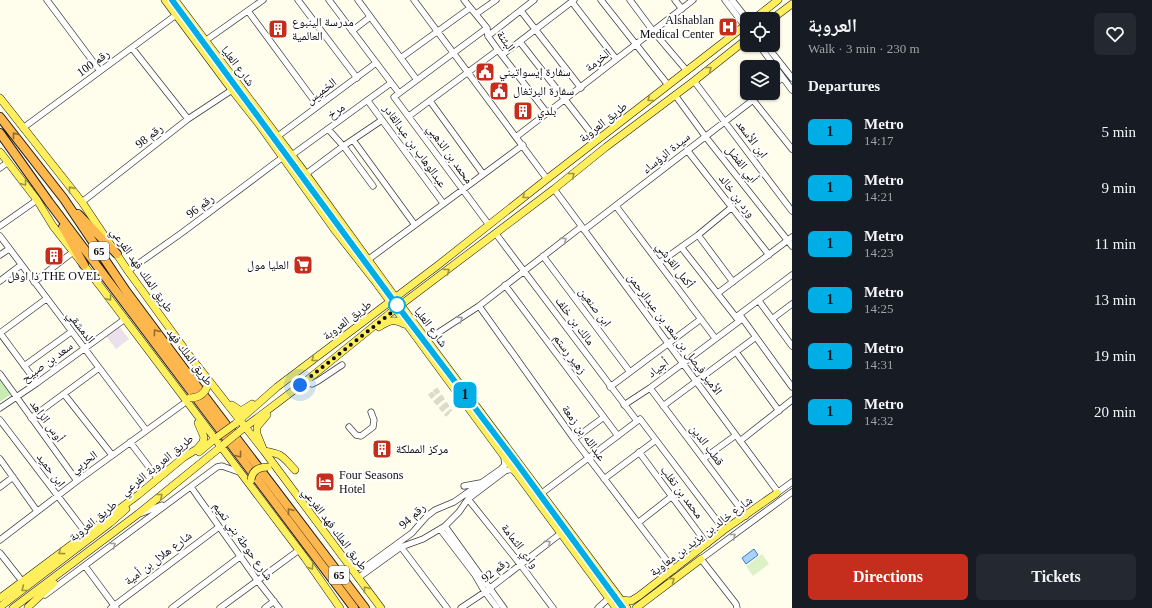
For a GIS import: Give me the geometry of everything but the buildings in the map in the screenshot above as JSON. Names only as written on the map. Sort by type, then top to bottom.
[{"type":"highway","name":"طريق الملك فهد","points":[[0,117],[64,199],[126,291],[245,452],[365,608]]},
{"type":"highway","name":"طريق الملك فهد","points":[[0,133],[49,202],[354,608]]},
{"type":"highway","points":[[64,199],[117,254]]},
{"type":"highway","points":[[49,202],[84,265]]},
{"type":"main road","name":"شارع العليا","points":[[165,0],[268,136],[334,229],[518,474],[560,534],[616,608]]},
{"type":"main road","name":"شارع العليا","points":[[175,0],[278,136],[401,305],[627,608]]},
{"type":"main road","points":[[763,12],[778,0]]},
{"type":"main road","points":[[780,13],[792,4]]},
{"type":"main road","name":"طريق العروبة","points":[[0,607],[110,523],[125,509],[195,453],[237,422],[277,387],[396,297],[740,29]]},
{"type":"main road","name":"طريق العروبة","points":[[13,608],[138,514],[221,446],[306,381],[394,310],[496,234],[606,147],[740,45]]},
{"type":"main road","name":"طريق الملك فهد الفرعي","points":[[0,98],[82,202],[128,271],[189,355],[224,399],[237,422],[264,451],[380,608]]},
{"type":"main road","points":[[264,118],[276,134],[276,139],[272,140],[268,136]]},
{"type":"main road","points":[[0,152],[37,200],[53,226],[180,393],[183,396],[194,398],[202,395],[207,387],[206,381],[189,355]]},
{"type":"main road","points":[[354,343],[390,320],[407,325]]},
{"type":"main road","points":[[164,371],[213,440],[221,446],[239,472],[299,550],[340,608]]},
{"type":"main road","name":"طريق العروبة الفرعي","points":[[0,598],[158,479],[184,457],[195,453],[203,442],[203,432],[199,424],[183,404],[164,371]]},
{"type":"main road","points":[[224,399],[236,409],[241,411],[246,409],[267,392],[277,387]]},
{"type":"main road","points":[[284,398],[276,408],[257,425],[257,434],[264,451],[278,453],[295,470]]},
{"type":"main road","points":[[256,493],[251,480],[256,470],[263,467],[268,467],[281,475]]},
{"type":"main road","points":[[518,474],[516,467],[520,467],[525,470]]},
{"type":"main road","name":"شارع خالد بن يزيد بن معاوية","points":[[641,599],[674,570],[724,530],[778,493]]},
{"type":"main road","points":[[759,506],[763,512]]},
{"type":"main road","points":[[105,519],[125,509]]},
{"type":"main road","name":"شارع خالد بن يزيد بن معاوية","points":[[622,600],[631,601],[641,599],[701,559]]},
{"type":"main road","points":[[27,608],[78,560]]},
{"type":"main road","points":[[636,608],[641,599]]},
{"type":"street","points":[[47,0],[100,71]]},
{"type":"street","points":[[205,41],[263,0]]},
{"type":"street","points":[[298,0],[357,78]]},
{"type":"street","name":"محمد بن الذهبي","points":[[329,0],[391,83],[408,116],[489,225]]},
{"type":"street","points":[[358,0],[417,80]]},
{"type":"street","points":[[414,0],[547,179]]},
{"type":"street","name":"البثنة","points":[[464,0],[487,28],[488,36],[498,50],[547,113]]},
{"type":"street","points":[[476,14],[496,0]]},
{"type":"street","points":[[488,36],[534,0]]},
{"type":"street","points":[[601,0],[668,85]]},
{"type":"street","points":[[630,0],[653,31],[687,71]]},
{"type":"street","points":[[675,0],[682,9]]},
{"type":"street","name":"الخرمة","points":[[516,137],[693,0]]},
{"type":"street","points":[[725,0],[740,17]]},
{"type":"street","points":[[732,0],[740,14]]},
{"type":"street","points":[[502,55],[573,1],[616,59]]},
{"type":"street","points":[[402,58],[470,8]]},
{"type":"street","points":[[248,11],[318,106]]},
{"type":"street","points":[[521,11],[581,88]]},
{"type":"street","name":"رقم 100","points":[[23,128],[176,15]]},
{"type":"street","points":[[352,31],[370,17]]},
{"type":"street","points":[[396,95],[487,28]]},
{"type":"street","points":[[520,42],[591,133]]},
{"type":"street","points":[[132,48],[188,119]]},
{"type":"street","points":[[408,116],[498,50]]},
{"type":"street","points":[[764,52],[792,90]]},
{"type":"street","points":[[772,52],[792,78]]},
{"type":"street","name":"الخميس","points":[[278,136],[376,63]]},
{"type":"street","name":"ابن الأسعد","points":[[694,81],[792,211]]},
{"type":"street","name":"مرخ","points":[[292,155],[391,83]]},
{"type":"street","name":"رقم 98","points":[[82,202],[188,119],[232,90]]},
{"type":"street","name":"أبي الفضل","points":[[675,95],[705,136],[790,239],[792,246]]},
{"type":"street","points":[[753,100],[792,148]]},
{"type":"street","name":"سيدة الرؤساء","points":[[427,340],[479,306],[543,256],[616,206],[753,100]]},
{"type":"street","name":"عبدالوهاب بن عبدالقادر","points":[[368,101],[444,203]]},
{"type":"street","points":[[430,101],[483,174]]},
{"type":"street","points":[[306,174],[382,120]]},
{"type":"street","points":[[328,129],[373,186]]},
{"type":"street","points":[[353,140],[415,225]]},
{"type":"street","points":[[369,259],[523,145]]},
{"type":"street","name":"ورد بن خالد","points":[[687,150],[769,255]]},
{"type":"street","name":"رقم 96","points":[[128,271],[197,222],[283,157]]},
{"type":"street","points":[[0,168],[8,162]]},
{"type":"street","name":"الأمير فيصل بن سعد بن عبدالرحمن","points":[[554,189],[582,229],[684,363],[778,493]]},
{"type":"street","points":[[0,226],[37,200]]},
{"type":"street","name":"أكمل القرشي","points":[[616,206],[715,338]]},
{"type":"street","points":[[659,263],[698,235],[732,207]]},
{"type":"street","name":"مالك بن خلف","points":[[496,234],[610,388],[656,440],[724,530]]},
{"type":"street","points":[[698,235],[733,282]]},
{"type":"street","name":"الدمشقي","points":[[0,236],[146,430]]},
{"type":"street","points":[[718,294],[790,239]]},
{"type":"street","points":[[681,247],[718,294],[756,337],[792,387]]},
{"type":"street","points":[[0,256],[9,249]]},
{"type":"street","points":[[34,282],[73,252]]},
{"type":"street","name":"ابن صنعين","points":[[543,256],[630,372]]},
{"type":"street","points":[[0,281],[21,265]]},
{"type":"street","name":"أجياد","points":[[624,405],[684,363],[792,275]]},
{"type":"street","name":"زهير رستم","points":[[505,285],[618,436]]},
{"type":"street","points":[[37,383],[0,333],[46,299]]},
{"type":"street","points":[[759,301],[792,346]]},
{"type":"street","points":[[772,318],[792,304]]},
{"type":"street","name":"عبدالله بن زمعة","points":[[479,306],[574,439],[639,522],[674,570]]},
{"type":"street","name":"سعد بن صبيح","points":[[0,408],[125,319]]},
{"type":"street","points":[[610,388],[701,319]]},
{"type":"street","points":[[24,366],[71,332]]},
{"type":"street","points":[[663,406],[756,337]]},
{"type":"street","points":[[736,352],[779,411]]},
{"type":"street","points":[[306,381],[312,384],[318,382],[342,365]]},
{"type":"street","points":[[31,418],[99,368]]},
{"type":"street","name":"أوس الزاهد","points":[[0,374],[77,481]]},
{"type":"street","name":"قطب الدين","points":[[650,388],[746,516]]},
{"type":"street","points":[[64,394],[112,455]]},
{"type":"street","points":[[740,440],[792,400]]},
{"type":"street","name":"الحربي","points":[[0,540],[77,481],[183,404]]},
{"type":"street","points":[[349,427],[354,433],[361,436],[373,427],[374,420],[371,412]]},
{"type":"street","points":[[574,439],[604,417]]},
{"type":"street","name":"ابن حميد","points":[[0,420],[86,533]]},
{"type":"street","points":[[542,493],[638,420]]},
{"type":"street","points":[[703,459],[736,435]]},
{"type":"street","points":[[604,478],[656,440]]},
{"type":"street","points":[[130,442],[158,479]]},
{"type":"street","name":"محمد بن تغلب","points":[[639,452],[707,544]]},
{"type":"street","name":"رقم 94","points":[[347,562],[356,567],[364,568],[412,533],[427,516],[454,502],[505,465],[504,457]]},
{"type":"street","points":[[0,459],[37,511]]},
{"type":"street","points":[[27,608],[217,467],[222,466],[239,472]]},
{"type":"street","name":"رقم 94","points":[[358,578],[401,547],[423,540],[442,528],[458,512],[468,499],[505,471],[511,469],[518,474]]},
{"type":"street","points":[[0,486],[13,477]]},
{"type":"street","points":[[464,486],[482,482]]},
{"type":"street","name":"شارع خالد بن يزيد بن معاوية","points":[[778,493],[792,482]]},
{"type":"street","name":"شارع حوطة بني تميم","points":[[191,487],[257,580],[279,608]]},
{"type":"street","name":"شارع خالد بن يزيد بن معاوية","points":[[701,559],[792,492]]},
{"type":"street","points":[[639,522],[672,497]]},
{"type":"street","name":"وادي الثمامة","points":[[468,499],[553,608]]},
{"type":"street","points":[[138,514],[168,503]]},
{"type":"street","points":[[451,503],[456,505],[458,512]]},
{"type":"street","name":"شارع هلال بن أمية","points":[[114,607],[219,526]]},
{"type":"street","points":[[442,528],[487,590],[504,608]]},
{"type":"street","points":[[412,533],[416,538],[423,540]]},
{"type":"street","name":"رقم 92","points":[[461,608],[560,534]]},
{"type":"street","points":[[401,547],[447,608]]},
{"type":"street","points":[[220,608],[299,550]]},
{"type":"street","points":[[373,568],[375,564],[385,556],[386,552]]},
{"type":"street","points":[[0,553],[22,581]]},
{"type":"street","points":[[172,608],[241,556]]},
{"type":"street","points":[[701,559],[736,604],[737,608]]},
{"type":"street","points":[[85,566],[114,607]]},
{"type":"street","points":[[487,590],[497,608]]},
{"type":"street","points":[[598,608],[609,598]]},
{"type":"street","points":[[265,608],[274,601]]},
{"type":"shaded area","points":[[119,326],[129,339],[116,349],[106,336]]},
{"type":"green space","points":[[0,377],[12,393],[0,402]]},
{"type":"green space","points":[[762,554],[769,564],[753,576],[746,566]]},
{"type":"water","points":[[754,549],[758,555],[746,564],[742,558]]},
{"type":"tunnel","points":[[435,389],[450,412]]},
{"type":"tunnel","points":[[430,393],[448,415]]},
{"type":"metro line","name":"1","points":[[172,0],[396,304],[516,462],[623,608]]},
{"type":"place","name":"Alshablan Medical Center","points":[[728,27]]},
{"type":"place","name":"مدرسة الينبوع العالمية","points":[[278,29]]},
{"type":"place","name":"سفارة إيسواتيني","points":[[485,72]]},
{"type":"place","name":"سفارة البرتغال","points":[[499,91]]},
{"type":"place","name":"بلدي","points":[[523,111]]},
{"type":"place","name":"ذا اوفل THE OVEL","points":[[54,256]]},
{"type":"place","name":"العليا مول","points":[[303,265]]},
{"type":"place","name":"مركز المملكة","points":[[382,449]]},
{"type":"place","name":"Four Seasons Hotel","points":[[325,482]]},
{"type":"route","points":[[300,385],[401,305],[397,305]]}]
